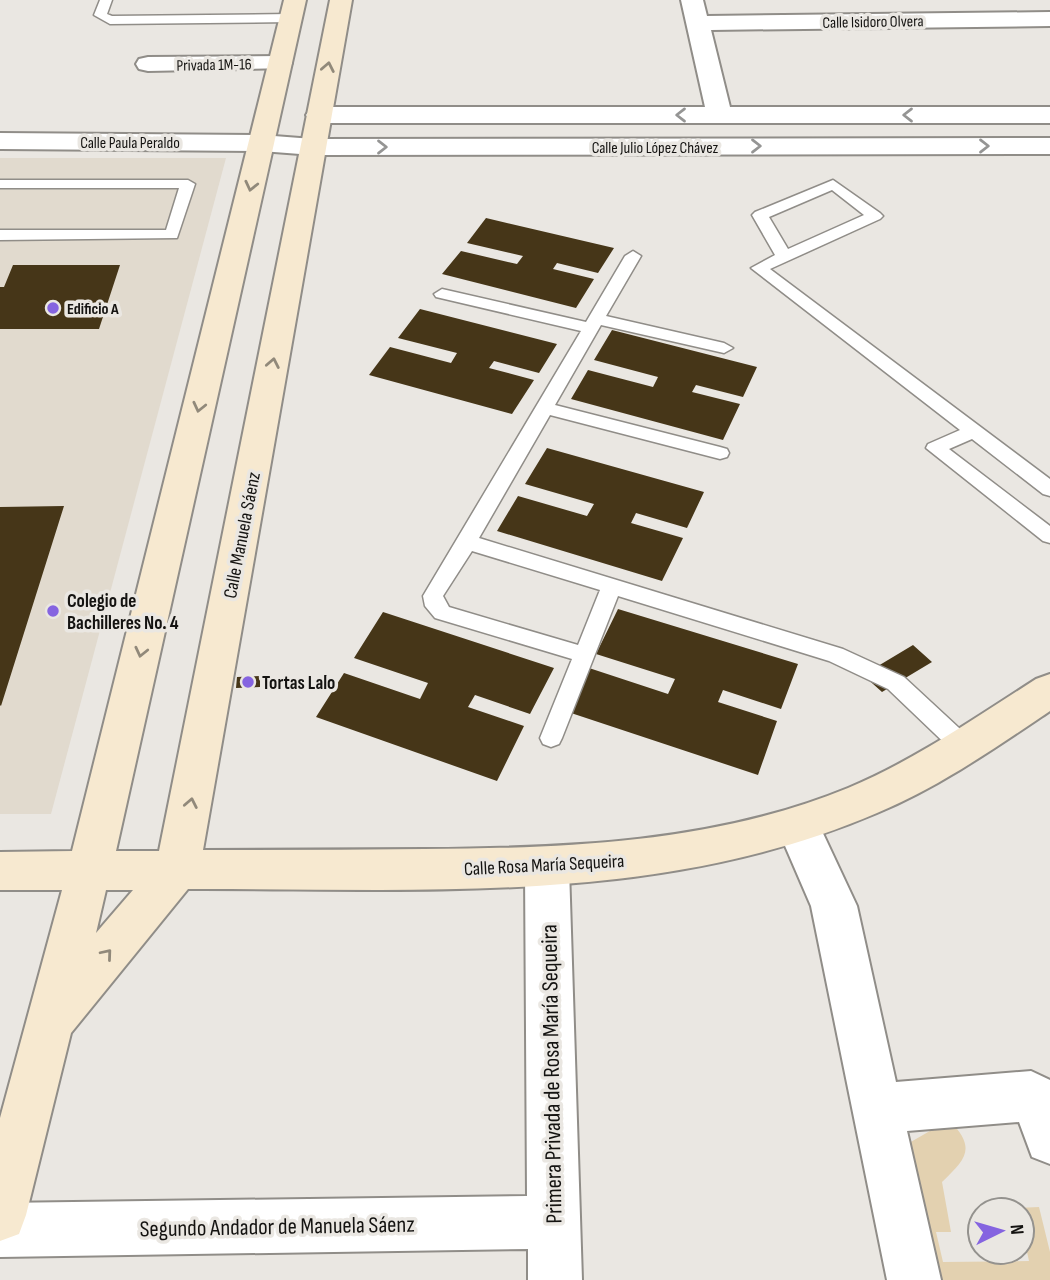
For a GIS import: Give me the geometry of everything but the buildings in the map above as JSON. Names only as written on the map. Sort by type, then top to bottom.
[{"type":"street","name":"Calle Manuela Sáenz","points":[[48,1026],[177,870],[341,0]]},
{"type":"street","name":"Calle Manuela Sáenz","points":[[0,1215],[89,871],[293,9]]},
{"type":"street","name":"Calle Isidoro Olvera","points":[[694,12],[917,10],[1050,19]]},
{"type":"street","points":[[694,12],[719,115]]},
{"type":"street","name":"Privada 1M-16","points":[[148,64],[280,63]]},
{"type":"street","name":"Calle Julio López Chávez","points":[[261,143],[316,131],[719,115],[1050,115]]},
{"type":"street","name":"Calle Julio López Chávez","points":[[316,131],[1050,146]]},
{"type":"street","name":"Calle Paula Peraldo","points":[[0,141],[261,143]]},
{"type":"street","name":"Calle Rosa María Sequeira","points":[[0,871],[547,868],[677,855],[739,842],[799,825],[895,785],[964,747],[1050,690]]},
{"type":"street","points":[[799,825],[834,906],[914,1280]]},
{"type":"street","name":"Primera Privada de Rosa María Sequeira","points":[[547,868],[555,1280]]},
{"type":"street","points":[[877,1108],[1031,1096],[1039,1103],[1050,1139]]},
{"type":"street","name":"Segundo Andador de Manuela Sáenz","points":[[0,1230],[553,1222]]},
{"type":"lane","points":[[106,0],[100,15],[110,20],[293,9]]},
{"type":"lane","points":[[0,184],[188,184],[172,235],[0,235]]},
{"type":"lane","points":[[784,256],[760,215],[833,184],[875,216],[759,268],[1050,489]]},
{"type":"lane","points":[[585,655],[442,613],[435,606],[433,596],[633,256]]},
{"type":"lane","points":[[442,294],[724,348]]},
{"type":"lane","points":[[544,408],[720,453]]},
{"type":"lane","points":[[972,432],[935,448],[1050,536]]},
{"type":"lane","points":[[467,542],[836,655],[896,683],[964,747]]},
{"type":"lane","points":[[551,738],[612,586]]},
{"type":"shaded area","name":"Colegio de Bachilleres No. 4","points":[[0,158],[226,158],[51,814],[0,814]]},
{"type":"shaded area","points":[[949,1120],[963,1138],[965,1153],[962,1160],[942,1182],[951,1232],[936,1232],[943,1262],[966,1262],[966,1266],[1036,1266],[1036,1207],[1039,1207],[1050,1252],[1050,1280],[920,1280],[909,1143]]},
{"type":"place","name":"Edificio A","points":[[53,308]]},
{"type":"place","name":"Colegio de Bachilleres No. 4","points":[[53,611]]},
{"type":"place","name":"Tortas Lalo","points":[[248,682]]}]
